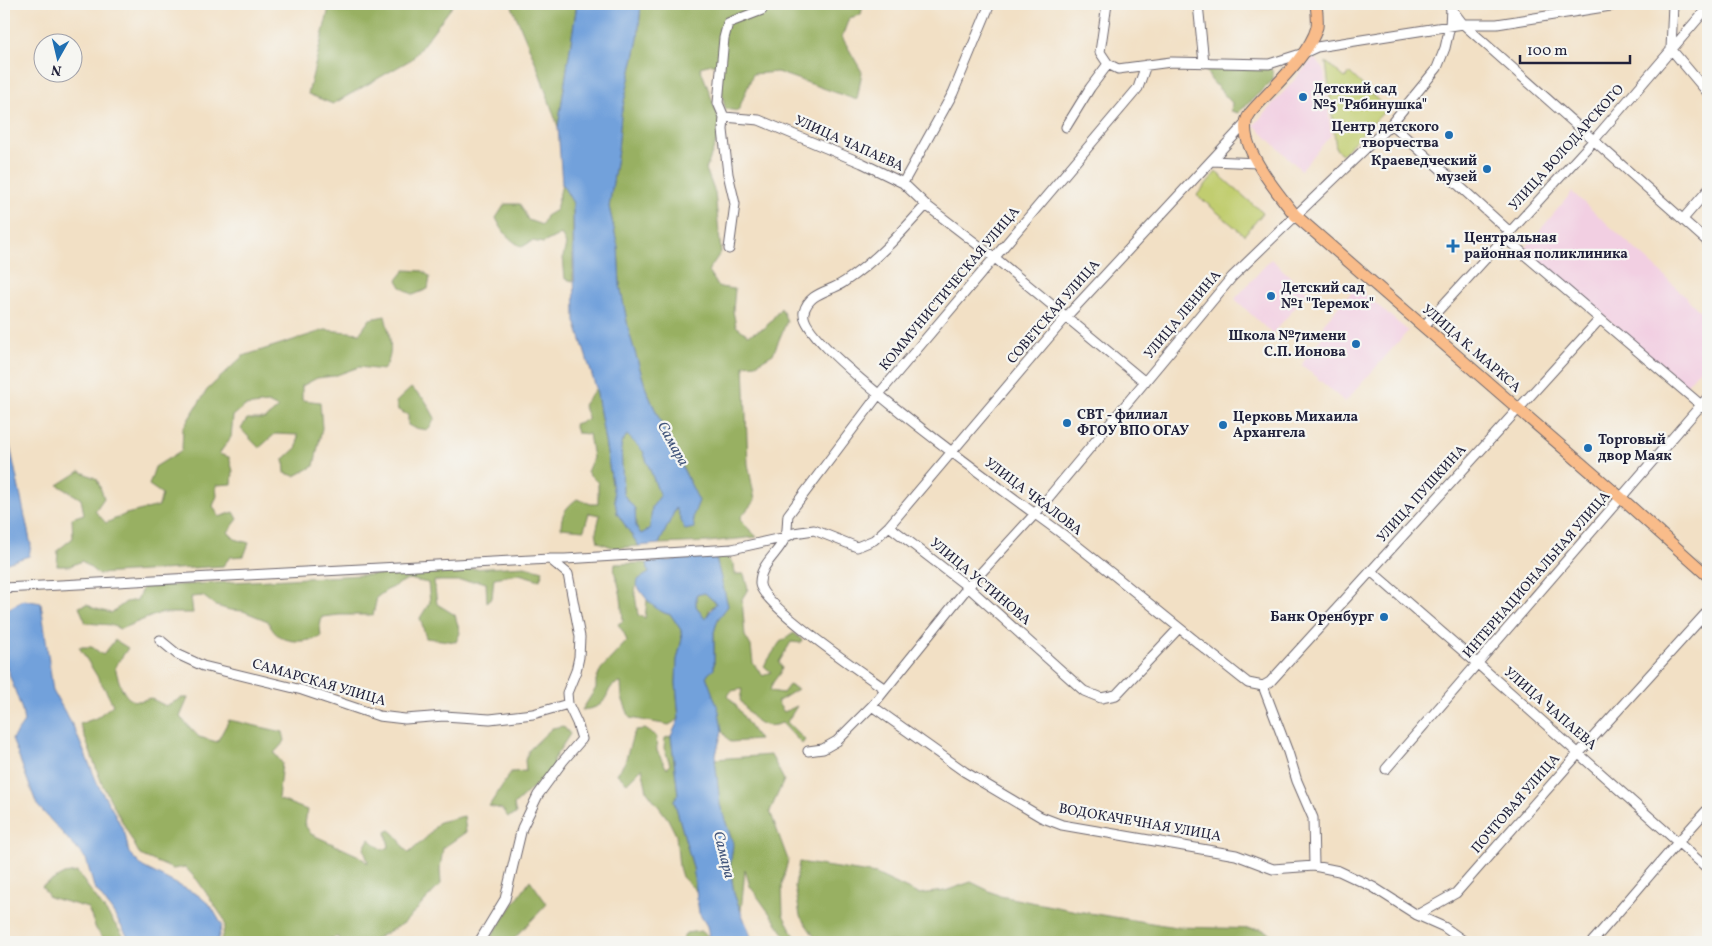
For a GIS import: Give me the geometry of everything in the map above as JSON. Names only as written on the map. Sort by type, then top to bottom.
[{"type":"main road","points":[[1246,123],[1250,112],[1304,53],[1316,29],[1318,17],[1316,4]]},
{"type":"main road","name":"УЛИЦА К. МАРКСА","points":[[1246,123],[1247,138],[1258,163],[1295,215],[1708,576]]},
{"type":"street","points":[[729,249],[736,204],[728,174],[723,130],[724,117],[718,103],[724,38],[728,23],[762,10],[764,4]]},
{"type":"street","points":[[903,183],[953,93],[990,4]]},
{"type":"street","points":[[1107,4],[1100,52],[1108,64],[1118,69],[1171,62],[1269,64],[1317,47],[1463,24],[1497,24],[1578,7],[1623,4]]},
{"type":"street","points":[[1198,4],[1204,63]]},
{"type":"street","points":[[1673,4],[1672,49],[1708,93]]},
{"type":"street","points":[[1450,6],[1463,24],[1708,242]]},
{"type":"street","name":"УЛИЦА ЛЕНИНА","points":[[808,751],[823,749],[837,741],[872,706],[968,587],[1034,515],[1232,277],[1391,124],[1437,68],[1445,48],[1450,26],[1450,6]]},
{"type":"street","name":"УЛИЦА ВОЛОДАРСКОГО","points":[[1423,327],[1594,140],[1708,7]]},
{"type":"street","points":[[1066,127],[1090,88],[1108,64]]},
{"type":"street","name":"КОММУНИСТИЧЕСКАЯ УЛИЦА","points":[[786,538],[788,515],[879,394],[1138,88],[1146,65]]},
{"type":"street","name":"УЛИЦА ЧАПАЕВА","points":[[724,117],[760,120],[862,162],[903,183],[926,205],[995,258],[1146,382]]},
{"type":"street","name":"СОВЕТСКАЯ УЛИЦА","points":[[889,526],[1067,316],[1246,123]]},
{"type":"street","points":[[1391,124],[1600,319],[1705,408]]},
{"type":"street","points":[[1211,161],[1258,163]]},
{"type":"street","points":[[1683,218],[1708,190]]},
{"type":"street","name":"УЛИЦА ЧКАЛОВА","points":[[926,205],[883,252],[856,275],[839,286],[822,291],[809,301],[804,312],[804,318],[809,327],[842,364],[951,452],[1063,535],[1248,683],[1263,686]]},
{"type":"street","name":"УЛИЦА ПУШКИНА","points":[[1263,686],[1270,682],[1600,319]]},
{"type":"street","name":"ИНТЕРНАЦИОНАЛЬНАЯ УЛИЦА","points":[[1386,769],[1621,498],[1705,408],[1708,397]]},
{"type":"street","points":[[4,588],[564,559],[732,548],[786,538],[794,533],[814,530],[858,547],[874,540],[889,526]]},
{"type":"street","name":"УЛИЦА УСТИНОВА","points":[[889,526],[968,587],[1084,691],[1101,698],[1116,695],[1179,628]]},
{"type":"street","points":[[786,538],[762,572],[760,586],[765,595],[796,624],[885,689]]},
{"type":"street","points":[[479,942],[505,899],[522,828],[538,795],[582,739],[568,704],[567,694],[576,671],[580,637],[568,574],[550,559]]},
{"type":"street","name":"УЛИЦА ЧАПАЕВА","points":[[1371,571],[1708,869]]},
{"type":"street","name":"ПОЧТОВАЯ УЛИЦА","points":[[1417,915],[1456,893],[1579,753],[1708,611]]},
{"type":"street","name":"САМАРСКАЯ УЛИЦА","points":[[160,640],[178,654],[203,666],[293,687],[379,716],[405,719],[444,716],[490,719],[533,714],[568,704]]},
{"type":"street","points":[[1263,686],[1297,781],[1313,818],[1314,866]]},
{"type":"street","name":"ВОДОКАЧЕЧНАЯ УЛИЦА","points":[[872,706],[965,772],[1041,817],[1062,825],[1236,855],[1273,869],[1314,866],[1339,871],[1373,887],[1417,915],[1444,927],[1465,942]]},
{"type":"street","points":[[1592,942],[1708,809]]},
{"type":"shaded area","name":"Детский сад №5 \"Рябинушка\"","points":[[1314,58],[1324,69],[1331,135],[1301,170],[1254,125]]},
{"type":"shaded area","points":[[1572,192],[1653,265],[1708,319],[1708,359],[1686,386],[1524,249]]},
{"type":"shaded area","name":"Детский сад №1 \"Теремок\"","points":[[1271,259],[1308,293],[1272,334],[1235,299]]},
{"type":"shaded area","name":"Школа №7имени С.П. Ионова","points":[[1356,287],[1408,331],[1345,402],[1302,365],[1306,357],[1327,331],[1323,324]]},
{"type":"green space","points":[[330,4],[454,4],[412,59],[333,104],[308,94]]},
{"type":"green space","points":[[511,4],[577,4],[558,127],[537,66]]},
{"type":"green space","points":[[641,4],[863,4],[861,15],[849,18],[842,37],[862,72],[857,100],[777,72],[753,74],[738,111],[725,109],[717,66],[712,64],[700,67],[720,121],[716,143],[706,169],[715,193],[721,252],[708,271],[719,287],[735,289],[733,311],[736,326],[748,335],[765,328],[781,308],[787,321],[773,354],[756,364],[744,365],[748,464],[755,500],[741,517],[742,522],[757,537],[659,544],[676,508],[693,516],[695,507],[686,474],[646,389],[629,332],[620,285],[618,247],[609,207],[618,150],[621,115],[638,39]]},
{"type":"green space","points":[[1326,62],[1345,78],[1350,73],[1387,109],[1342,154],[1336,149]]},
{"type":"green space","points":[[1204,67],[1268,67],[1273,71],[1273,80],[1238,113],[1231,111],[1232,103],[1211,80]]},
{"type":"green space","points":[[1216,172],[1263,213],[1244,235],[1197,195]]},
{"type":"green space","points":[[562,184],[573,203],[573,281],[565,279],[563,257],[566,244],[561,234],[543,243],[532,241],[522,247],[506,235],[496,218],[505,204],[520,204],[528,220],[542,225],[546,216],[556,210]]},
{"type":"green space","points":[[405,270],[423,271],[430,277],[428,289],[413,295],[401,287],[397,280]]},
{"type":"green space","points":[[385,316],[390,337],[390,351],[387,364],[383,370],[359,367],[334,376],[317,378],[302,386],[302,400],[320,402],[322,428],[314,466],[295,476],[285,473],[284,459],[297,447],[298,435],[275,434],[259,448],[241,429],[247,419],[265,419],[278,408],[268,403],[245,406],[233,416],[231,437],[219,454],[229,457],[233,471],[232,484],[216,485],[217,496],[213,506],[219,517],[234,512],[238,519],[228,532],[235,539],[249,543],[244,556],[230,557],[223,566],[98,574],[82,561],[70,566],[57,566],[58,550],[73,538],[72,518],[84,514],[81,499],[58,485],[80,471],[97,479],[104,498],[95,511],[106,523],[126,514],[159,506],[162,494],[149,485],[155,467],[182,450],[183,428],[207,390],[243,356],[325,330],[360,333],[370,319]]},
{"type":"green space","points":[[411,388],[425,400],[435,418],[428,430],[408,425],[408,415],[398,410],[396,402]]},
{"type":"green space","points":[[596,388],[617,513],[639,546],[615,548],[598,542],[596,532],[600,515],[589,513],[584,530],[561,528],[565,511],[577,499],[591,504],[598,504],[598,483],[587,472],[593,458],[589,434],[577,433],[574,424],[589,419],[583,405]]},
{"type":"green space","points":[[627,435],[643,451],[660,496],[652,507],[650,529],[641,534],[636,527],[635,509],[623,494],[621,443]]},
{"type":"green space","points":[[724,553],[734,564],[735,574],[744,574],[748,589],[742,599],[745,636],[751,646],[753,663],[763,676],[771,672],[764,666],[780,642],[794,633],[802,640],[801,643],[791,642],[779,662],[782,668],[770,691],[783,693],[789,685],[798,689],[777,702],[784,712],[797,706],[787,722],[805,740],[802,744],[782,723],[774,725],[762,724],[752,717],[740,700],[742,689],[731,691],[728,696],[759,740],[730,742],[722,731],[706,675],[714,669],[714,632],[718,619],[728,606],[715,555]]},
{"type":"green space","points":[[647,563],[649,573],[639,582],[635,591],[638,615],[645,618],[647,600],[664,613],[671,615],[681,630],[682,639],[677,660],[676,683],[679,719],[669,725],[630,718],[622,698],[621,683],[613,685],[600,705],[582,710],[596,688],[596,680],[601,669],[627,641],[618,624],[623,621],[615,564]]},
{"type":"green space","points":[[525,566],[543,571],[540,580],[519,574],[494,578],[492,598],[487,602],[486,583],[479,581],[434,581],[437,604],[455,615],[460,633],[456,642],[426,638],[420,618],[430,602],[428,583],[408,579],[377,597],[373,615],[322,617],[320,626],[321,637],[305,641],[283,638],[272,629],[268,621],[243,611],[216,606],[203,596],[191,597],[193,613],[160,613],[120,629],[111,625],[86,623],[79,607],[87,604],[93,608],[111,613],[126,602],[137,600],[143,587]]},
{"type":"green space","points":[[705,593],[716,603],[710,609],[705,620],[696,606],[696,594]]},
{"type":"green space","points":[[115,640],[128,648],[115,667],[122,688],[128,698],[140,701],[150,698],[166,706],[182,698],[188,698],[180,717],[199,737],[217,742],[229,720],[283,732],[285,741],[274,753],[282,763],[278,799],[307,810],[305,825],[311,834],[357,855],[368,863],[364,848],[369,839],[383,850],[389,847],[386,832],[390,830],[397,836],[409,853],[427,837],[439,822],[464,816],[466,832],[443,848],[440,869],[441,884],[404,923],[370,942],[340,942],[338,937],[322,940],[323,942],[220,942],[225,926],[224,919],[198,881],[185,867],[173,869],[140,855],[102,784],[80,724],[96,718],[113,705],[79,647],[92,647],[103,655]]},
{"type":"green space","points":[[563,726],[570,734],[553,760],[554,768],[514,805],[516,814],[508,817],[502,809],[489,806],[511,772],[526,771],[525,760],[529,750],[552,728]]},
{"type":"green space","points":[[645,729],[656,736],[657,751],[667,769],[670,764],[664,748],[665,738],[671,736],[678,794],[674,800],[693,867],[698,893],[682,877],[679,867],[676,835],[668,819],[647,791],[642,768],[627,783],[617,774],[625,762],[636,730]]},
{"type":"green space","points":[[771,755],[784,780],[770,811],[788,860],[782,884],[783,915],[798,942],[790,942],[750,886],[745,870],[741,911],[734,894],[730,867],[733,844],[720,805],[715,759]]},
{"type":"green space","points":[[799,862],[876,874],[918,894],[945,891],[971,882],[1000,896],[1077,911],[1176,927],[1261,929],[1288,942],[818,942],[800,916],[795,886]]},
{"type":"green space","points":[[77,872],[128,942],[106,942],[96,929],[88,908],[49,897],[42,886],[64,874]]},
{"type":"green space","points":[[530,880],[547,904],[512,942],[490,942],[493,934]]},
{"type":"green space","points":[[701,931],[708,936],[710,942],[681,942],[686,933]]},
{"type":"water","points":[[577,4],[641,4],[638,39],[621,115],[618,150],[609,207],[618,247],[620,285],[629,332],[646,389],[699,501],[693,516],[694,528],[685,530],[676,508],[659,544],[639,546],[617,513],[596,388],[575,321],[573,203],[562,184],[558,127]],"holes":[[[627,435],[643,451],[660,496],[652,507],[650,529],[641,534],[636,527],[635,509],[623,494],[621,443]]]},
{"type":"water","points":[[4,418],[31,545],[29,556],[4,564]]},
{"type":"water","name":"Самара","points":[[715,555],[728,606],[718,619],[714,632],[714,669],[706,676],[719,711],[722,731],[715,759],[720,805],[733,844],[730,867],[734,894],[753,942],[710,942],[707,926],[699,913],[693,867],[674,800],[678,794],[671,736],[679,719],[676,683],[677,660],[682,639],[681,630],[671,615],[655,607],[636,584],[639,579],[649,573],[647,563]],"holes":[[[705,593],[716,603],[705,619],[696,606],[696,595]]]},
{"type":"water","points":[[24,600],[41,603],[53,691],[74,728],[99,787],[125,834],[129,853],[143,867],[198,895],[211,906],[222,925],[217,942],[131,942],[112,911],[94,887],[86,859],[37,805],[12,739],[24,722],[22,710],[4,660],[4,611]]},
{"type":"place","name":"Детский сад №5 \"Рябинушка\"","points":[[1303,97]]},
{"type":"place","name":"Центр детского творчества","points":[[1449,135]]},
{"type":"place","name":"Краеведческий музей","points":[[1487,169]]},
{"type":"place","name":"Центральная районная поликлиника","points":[[1453,246]]},
{"type":"place","name":"Детский сад №1 \"Теремок\"","points":[[1271,296]]},
{"type":"place","name":"Школа №7имени С.П. Ионова","points":[[1356,344]]},
{"type":"place","name":"СВТ - филиал ФГОУ ВПО ОГАУ","points":[[1067,423]]},
{"type":"place","name":"Церковь Михаила Архангела","points":[[1223,425]]},
{"type":"place","name":"Торговый двор Маяк","points":[[1588,448]]},
{"type":"place","name":"Банк Оренбург","points":[[1384,617]]}]
